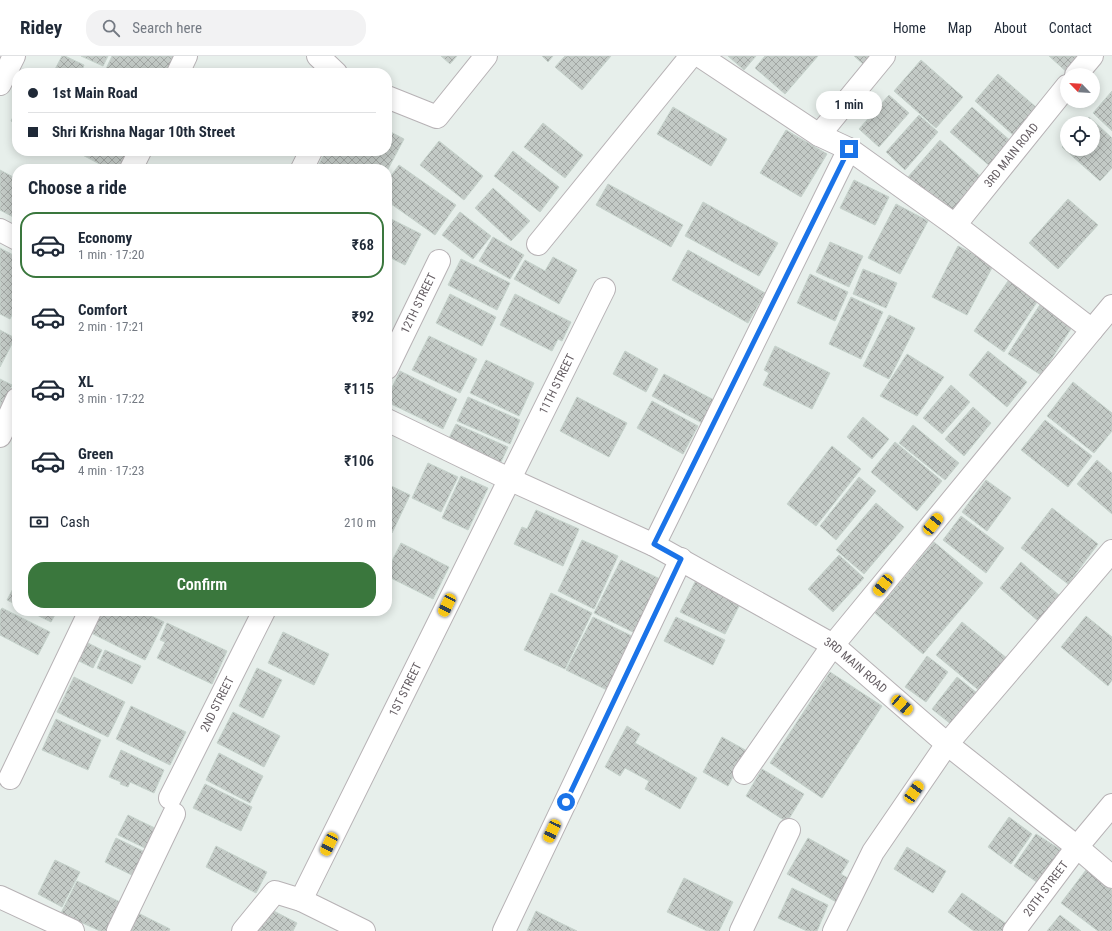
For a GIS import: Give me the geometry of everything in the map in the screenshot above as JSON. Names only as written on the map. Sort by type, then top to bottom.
[{"type":"street","points":[[0,84],[14,56]]},
{"type":"street","points":[[180,68],[186,56]]},
{"type":"street","points":[[318,56],[331,68]]},
{"type":"street","points":[[392,99],[436,117],[486,56]]},
{"type":"street","points":[[538,244],[691,56]]},
{"type":"street","points":[[700,56],[819,135],[849,149],[955,225],[1092,330]]},
{"type":"street","points":[[819,135],[884,56]]},
{"type":"street","points":[[1082,68],[1092,56]]},
{"type":"street","name":"3RD MAIN ROAD","points":[[955,225],[1060,95]]},
{"type":"street","points":[[654,544],[849,149]]},
{"type":"street","points":[[0,230],[12,236]]},
{"type":"street","name":"12TH STREET","points":[[392,358],[439,261]]},
{"type":"street","name":"11TH STREET","points":[[509,479],[604,289]]},
{"type":"street","points":[[744,773],[833,645],[1112,306]]},
{"type":"street","points":[[0,436],[12,410]]},
{"type":"street","name":"3RD MAIN ROAD","points":[[392,422],[509,479],[654,544],[833,645],[947,744],[1077,847],[1112,877]]},
{"type":"street","name":"1ST STREET","points":[[301,900],[509,479]]},
{"type":"street","points":[[834,931],[873,852],[947,744],[1112,551]]},
{"type":"street","points":[[504,931],[681,559]]},
{"type":"street","points":[[10,778],[88,616]]},
{"type":"street","name":"2ND STREET","points":[[118,931],[172,806],[262,616]]},
{"type":"street","points":[[1077,847],[1112,805]]},
{"type":"street","points":[[741,931],[789,830]]},
{"type":"street","name":"20TH STREET","points":[[1014,931],[1077,847]]},
{"type":"street","points":[[243,931],[275,892],[301,900],[364,931]]},
{"type":"street","points":[[0,897],[73,931]]},
{"type":"building","points":[[62,56],[84,65],[83,68],[56,68]]},
{"type":"building","points":[[81,56],[108,56],[103,66]]},
{"type":"building","points":[[112,56],[180,56],[174,68],[106,68]]},
{"type":"building","points":[[441,56],[457,56],[450,64]]},
{"type":"building","points":[[542,56],[553,56],[548,62]]},
{"type":"building","points":[[565,56],[611,56],[582,90],[555,67]]},
{"type":"building","points":[[728,56],[756,56],[744,70]]},
{"type":"building","points":[[765,56],[818,56],[785,94],[755,68]]},
{"type":"building","points":[[854,56],[870,56],[863,64]]},
{"type":"building","points":[[1049,56],[1087,56],[1076,68],[1062,68]]},
{"type":"building","points":[[921,60],[963,97],[936,128],[894,91]]},
{"type":"building","points":[[998,74],[1037,108],[1013,135],[975,101]]},
{"type":"building","points":[[1112,91],[1112,131],[1100,120],[1100,116],[1096,116],[1093,113],[1097,108],[1100,108],[1100,105]]},
{"type":"building","points":[[889,95],[909,113],[879,147],[859,129]]},
{"type":"building","points":[[673,107],[727,139],[711,166],[657,134]]},
{"type":"building","points":[[972,107],[1013,143],[991,167],[950,132]]},
{"type":"building","points":[[919,115],[938,132],[905,170],[886,152]]},
{"type":"building","points":[[543,123],[583,155],[565,178],[524,147]]},
{"type":"building","points":[[1100,127],[1112,138],[1112,168],[1100,181],[1072,156],[1100,156]]},
{"type":"building","points":[[786,130],[827,154],[801,197],[760,173]]},
{"type":"building","points":[[392,133],[404,139],[391,164],[319,164],[323,156],[392,156]]},
{"type":"building","points":[[940,140],[986,181],[954,217],[908,177]]},
{"type":"building","points":[[439,141],[483,176],[464,200],[420,165]]},
{"type":"building","points":[[513,151],[559,187],[540,212],[494,176]]},
{"type":"building","points":[[84,156],[131,156],[127,164],[100,164]]},
{"type":"building","points":[[399,165],[456,205],[435,235],[392,205],[392,174]]},
{"type":"building","points":[[0,170],[12,176],[12,216],[0,210]]},
{"type":"building","points":[[854,180],[889,197],[875,225],[840,208]]},
{"type":"building","points":[[608,184],[683,225],[671,247],[596,205]]},
{"type":"building","points":[[493,188],[530,221],[511,241],[475,208]]},
{"type":"building","points":[[1068,199],[1098,225],[1058,269],[1029,243]]},
{"type":"building","points":[[703,202],[778,243],[759,276],[685,236]]},
{"type":"building","points":[[896,204],[928,221],[900,274],[868,258]]},
{"type":"building","points":[[460,212],[491,236],[473,259],[442,235]]},
{"type":"building","points":[[392,220],[421,234],[405,265],[392,258]]},
{"type":"building","points":[[493,237],[524,255],[510,279],[479,261]]},
{"type":"building","points":[[830,242],[863,256],[849,287],[816,272]]},
{"type":"building","points":[[958,246],[994,264],[967,315],[932,297]]},
{"type":"building","points":[[0,248],[12,254],[12,315],[10,319],[0,314]]},
{"type":"building","points":[[688,250],[765,293],[748,323],[672,280]]},
{"type":"building","points":[[553,257],[577,270],[559,304],[514,279],[525,260],[545,271]]},
{"type":"building","points":[[461,259],[510,283],[497,310],[448,285]]},
{"type":"building","points":[[863,269],[897,283],[886,308],[853,294]]},
{"type":"building","points":[[810,274],[848,292],[835,321],[797,303]]},
{"type":"building","points":[[1010,278],[1039,299],[1004,352],[974,331]]},
{"type":"building","points":[[450,294],[496,317],[482,346],[436,323]]},
{"type":"building","points":[[515,294],[571,322],[562,341],[558,339],[552,351],[500,325]]},
{"type":"building","points":[[851,297],[883,312],[861,359],[829,344]]},
{"type":"building","points":[[1043,300],[1076,321],[1041,375],[1008,354]]},
{"type":"building","points":[[889,315],[915,328],[889,379],[863,366]]},
{"type":"building","points":[[0,330],[12,336],[12,344],[0,367]]},
{"type":"building","points":[[429,336],[477,359],[460,393],[412,370]]},
{"type":"building","points":[[775,346],[830,373],[812,409],[763,385],[769,373],[764,370]]},
{"type":"building","points":[[625,351],[658,369],[646,392],[613,374]]},
{"type":"building","points":[[988,351],[1027,382],[1007,407],[969,375]]},
{"type":"building","points":[[907,354],[944,377],[917,416],[880,396]]},
{"type":"building","points":[[486,360],[534,383],[519,416],[470,393]]},
{"type":"building","points":[[400,371],[457,399],[443,429],[392,404],[392,388]]},
{"type":"building","points":[[664,374],[714,400],[702,423],[652,396]]},
{"type":"building","points":[[0,379],[12,385],[0,409]]},
{"type":"building","points":[[1073,382],[1112,413],[1112,431],[1094,453],[1047,416]]},
{"type":"building","points":[[951,385],[970,402],[942,434],[923,418]]},
{"type":"building","points":[[468,397],[520,420],[510,444],[457,421]]},
{"type":"building","points":[[577,397],[627,423],[609,457],[560,431]]},
{"type":"building","points":[[652,401],[698,426],[683,454],[637,428]]},
{"type":"building","points":[[973,407],[991,423],[964,456],[945,439]]},
{"type":"building","points":[[863,417],[889,439],[872,459],[847,437]]},
{"type":"building","points":[[1045,420],[1092,456],[1068,487],[1021,450]]},
{"type":"building","points":[[456,424],[508,447],[500,464],[448,440]]},
{"type":"building","points":[[913,425],[959,463],[945,480],[899,443]]},
{"type":"building","points":[[895,442],[942,481],[917,511],[871,472]]},
{"type":"building","points":[[832,446],[861,469],[816,526],[787,504]]},
{"type":"building","points":[[1097,460],[1112,473],[1112,514],[1077,484]]},
{"type":"building","points":[[428,463],[458,477],[441,512],[412,498]]},
{"type":"building","points":[[461,476],[488,488],[468,530],[442,518]]},
{"type":"building","points":[[859,477],[876,491],[836,540],[820,526]]},
{"type":"building","points":[[986,480],[1011,498],[987,531],[962,512]]},
{"type":"building","points":[[392,486],[410,495],[392,533]]},
{"type":"building","points":[[876,503],[904,527],[864,574],[836,550]]},
{"type":"building","points":[[1052,508],[1098,544],[1068,584],[1021,548]]},
{"type":"building","points":[[536,510],[579,529],[563,566],[514,544],[522,527],[527,529]]},
{"type":"building","points":[[961,516],[1004,548],[986,573],[943,540]]},
{"type":"building","points":[[582,540],[618,556],[594,609],[558,591]]},
{"type":"building","points":[[934,542],[983,583],[923,654],[875,613]]},
{"type":"building","points":[[401,543],[449,567],[433,599],[392,578],[392,561]]},
{"type":"building","points":[[839,555],[864,578],[833,612],[808,589]]},
{"type":"building","points":[[621,560],[662,580],[635,633],[594,613]]},
{"type":"building","points":[[1021,562],[1060,596],[1038,621],[1000,588]]},
{"type":"building","points":[[698,576],[743,598],[725,634],[680,612]]},
{"type":"building","points":[[12,590],[12,602],[7,600]]},
{"type":"building","points":[[551,593],[592,613],[565,669],[524,650]]},
{"type":"building","points":[[2,608],[12,613],[12,616],[18,616],[50,632],[38,655],[0,635],[0,611]]},
{"type":"building","points":[[39,616],[54,616],[51,622]]},
{"type":"building","points":[[100,616],[151,616],[164,622],[145,660],[91,633]]},
{"type":"building","points":[[1086,616],[1112,637],[1112,680],[1108,686],[1061,647]]},
{"type":"building","points":[[593,617],[636,638],[609,691],[566,670]]},
{"type":"building","points":[[676,617],[725,640],[713,665],[664,641]]},
{"type":"building","points":[[962,622],[1008,659],[981,692],[936,655]]},
{"type":"building","points":[[167,623],[227,651],[212,684],[157,658],[165,642],[160,640]]},
{"type":"building","points":[[283,632],[329,654],[314,685],[268,663]]},
{"type":"building","points":[[82,640],[102,650],[93,668],[73,658]]},
{"type":"building","points":[[105,650],[141,666],[132,684],[97,668]]},
{"type":"building","points":[[927,656],[948,672],[926,702],[905,687]]},
{"type":"building","points":[[257,668],[282,680],[263,718],[239,706]]},
{"type":"building","points":[[830,672],[882,706],[822,798],[770,763]]},
{"type":"building","points":[[74,677],[125,702],[108,737],[57,712]]},
{"type":"building","points":[[957,677],[977,693],[952,725],[932,709]]},
{"type":"building","points":[[131,706],[186,732],[170,765],[116,739]]},
{"type":"building","points":[[233,712],[280,736],[264,767],[217,743]]},
{"type":"building","points":[[56,719],[101,740],[88,770],[42,750]]},
{"type":"building","points":[[627,726],[640,734],[635,743],[697,778],[680,809],[645,789],[649,781],[625,768],[620,776],[605,767]]},
{"type":"building","points":[[722,737],[747,751],[728,786],[703,772]]},
{"type":"building","points":[[121,750],[164,770],[154,793],[130,782],[128,787],[109,777]]},
{"type":"building","points":[[219,753],[263,776],[250,803],[206,780]]},
{"type":"building","points":[[762,769],[804,794],[787,822],[746,796]]},
{"type":"building","points":[[205,784],[252,807],[241,831],[193,808]]},
{"type":"building","points":[[128,815],[159,830],[149,850],[118,835]]},
{"type":"building","points":[[1009,817],[1032,834],[1011,864],[988,847]]},
{"type":"building","points":[[1036,834],[1061,850],[1038,883],[1014,866]]},
{"type":"building","points":[[116,838],[147,853],[136,877],[105,862]]},
{"type":"building","points":[[808,838],[849,861],[841,874],[851,880],[838,903],[787,874]]},
{"type":"building","points":[[216,846],[267,872],[256,893],[206,867]]},
{"type":"building","points":[[907,847],[946,871],[933,893],[894,869]]},
{"type":"building","points":[[55,860],[80,872],[62,907],[38,894]]},
{"type":"building","points":[[1086,870],[1112,890],[1112,931],[1098,931],[1061,903]]},
{"type":"building","points":[[684,878],[733,902],[719,931],[707,931],[667,912]]},
{"type":"building","points":[[77,881],[122,903],[109,931],[100,931],[61,913]]},
{"type":"building","points":[[792,888],[828,905],[817,931],[807,931],[778,918]]},
{"type":"building","points":[[962,893],[1011,927],[1008,931],[974,931],[948,912]]},
{"type":"building","points":[[270,909],[297,923],[293,931],[258,931]]},
{"type":"building","points":[[536,911],[577,931],[527,931]]},
{"type":"building","points":[[136,912],[170,929],[169,931],[127,931]]},
{"type":"building","points":[[1060,915],[1081,931],[1047,931]]},
{"type":"route","points":[[566,802],[681,559],[654,544],[849,149]]}]
